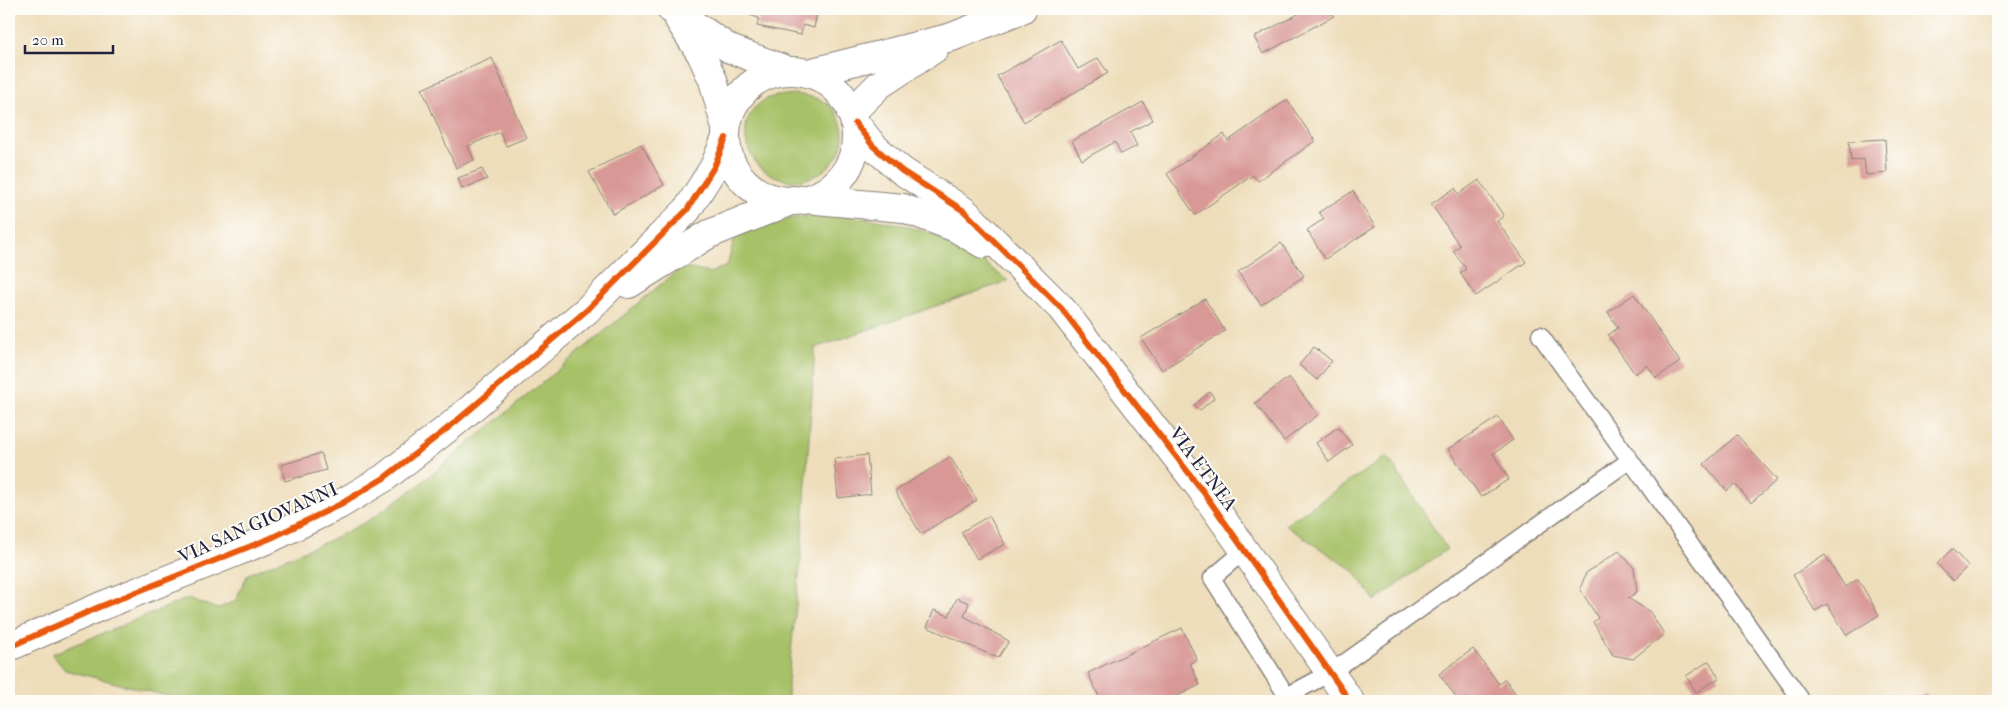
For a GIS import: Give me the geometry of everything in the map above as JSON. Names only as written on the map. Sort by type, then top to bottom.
[{"type":"street","points":[[671,9],[730,49],[826,81],[842,95],[853,118],[873,146],[902,171],[964,211],[1018,266]]},
{"type":"street","points":[[671,9],[702,54],[713,80],[730,158],[747,183],[773,198],[903,208],[956,228],[1018,266]]},
{"type":"street","points":[[587,310],[687,210],[714,167],[737,100],[751,85],[769,75],[798,72],[952,37],[1022,9]]},
{"type":"street","points":[[587,310],[709,234],[831,186],[845,172],[855,143],[853,118],[879,85],[952,37]]},
{"type":"street","name":"VIA ETNEA","points":[[1018,266],[1061,308],[1202,490],[1350,701]]},
{"type":"street","name":"VIA SAN GIOVANNI","points":[[9,646],[99,607],[272,538],[339,505],[384,478],[587,310]]},
{"type":"lane","points":[[1540,335],[1800,698]]},
{"type":"lane","points":[[1244,551],[1212,578],[1289,698],[1330,673],[1630,460]]},
{"type":"green space","points":[[796,94],[815,98],[831,107],[839,119],[843,131],[842,144],[838,155],[830,165],[808,179],[793,181],[777,177],[765,171],[756,162],[746,139],[746,127],[749,116],[757,106],[769,98]]},
{"type":"green space","points":[[836,215],[885,221],[931,234],[967,251],[1008,281],[815,348],[801,557],[788,680],[788,701],[187,701],[65,670],[52,654],[189,598],[217,609],[235,601],[248,574],[328,541],[368,521],[420,484],[682,267],[709,273],[727,266],[735,237],[772,222],[800,217]]},
{"type":"green space","points":[[1387,456],[1447,549],[1375,601],[1354,571],[1285,525]]},
{"type":"building","points":[[750,9],[818,9],[814,28],[803,25],[801,35],[757,26],[759,18],[749,15]]},
{"type":"building","points":[[1308,9],[1330,9],[1334,16],[1263,54],[1254,37]]},
{"type":"building","points":[[1061,40],[1078,69],[1098,58],[1108,73],[1024,122],[997,76]]},
{"type":"building","points":[[492,58],[526,138],[506,146],[500,132],[468,146],[474,160],[456,168],[422,89]]},
{"type":"building","points":[[1287,100],[1315,141],[1258,181],[1253,175],[1195,215],[1167,174],[1224,134],[1228,141]]},
{"type":"building","points":[[1143,102],[1153,120],[1130,132],[1137,146],[1121,154],[1115,142],[1082,160],[1072,141]]},
{"type":"building","points":[[1885,139],[1887,173],[1866,175],[1864,159],[1851,161],[1849,141]]},
{"type":"building","points":[[641,144],[664,185],[613,214],[589,172]]},
{"type":"building","points":[[482,169],[487,179],[462,189],[458,178]]},
{"type":"building","points":[[1479,180],[1504,216],[1497,221],[1526,262],[1476,296],[1460,273],[1466,269],[1453,251],[1460,246],[1431,204],[1455,188],[1459,194]]},
{"type":"building","points":[[1353,191],[1375,227],[1325,259],[1307,230],[1324,219],[1319,212]]},
{"type":"building","points":[[1281,243],[1304,276],[1261,305],[1238,272]]},
{"type":"building","points":[[1634,294],[1680,362],[1656,378],[1647,365],[1635,374],[1608,335],[1618,328],[1608,312]]},
{"type":"building","points":[[1205,299],[1225,331],[1162,370],[1141,338]]},
{"type":"building","points":[[1314,347],[1332,361],[1317,380],[1299,365]]},
{"type":"building","points":[[1289,377],[1318,415],[1284,441],[1255,403]]},
{"type":"building","points":[[1210,392],[1214,398],[1199,411],[1194,405]]},
{"type":"building","points":[[1498,417],[1513,440],[1493,454],[1509,479],[1481,497],[1448,449]]},
{"type":"building","points":[[1338,427],[1352,445],[1329,462],[1316,443]]},
{"type":"building","points":[[1737,435],[1777,480],[1751,503],[1735,484],[1727,491],[1704,464]]},
{"type":"building","points":[[321,453],[326,470],[285,481],[281,465]]},
{"type":"building","points":[[867,455],[871,494],[838,498],[834,459]]},
{"type":"building","points":[[950,457],[977,500],[921,534],[895,491]]},
{"type":"building","points":[[989,516],[1005,544],[977,559],[961,532]]},
{"type":"building","points":[[1952,549],[1968,566],[1953,581],[1937,564]]},
{"type":"building","points":[[1619,551],[1634,568],[1637,592],[1628,598],[1650,612],[1664,634],[1633,659],[1613,655],[1593,622],[1598,618],[1580,589],[1586,573]]},
{"type":"building","points":[[1825,555],[1845,587],[1858,579],[1879,615],[1847,635],[1827,604],[1815,611],[1793,575]]},
{"type":"building","points":[[957,598],[969,603],[964,616],[1009,641],[998,658],[927,627],[934,610],[949,616]]},
{"type":"building","points":[[1182,628],[1197,660],[1190,663],[1200,685],[1167,701],[1101,701],[1088,673]]},
{"type":"building","points":[[1473,649],[1499,684],[1505,679],[1521,701],[1469,701],[1467,698],[1459,701],[1439,674]]},
{"type":"building","points":[[1709,661],[1719,678],[1696,692],[1686,676]]},
{"type":"building","points":[[1926,693],[1931,701],[1912,701]]},
{"type":"cycle path","points":[[855,123],[873,146],[902,171],[964,211],[1061,308],[1202,490],[1350,701]]},
{"type":"cycle path","points":[[9,647],[99,607],[271,538],[339,505],[384,478],[453,424],[587,310],[687,210],[714,167],[726,138]]}]
